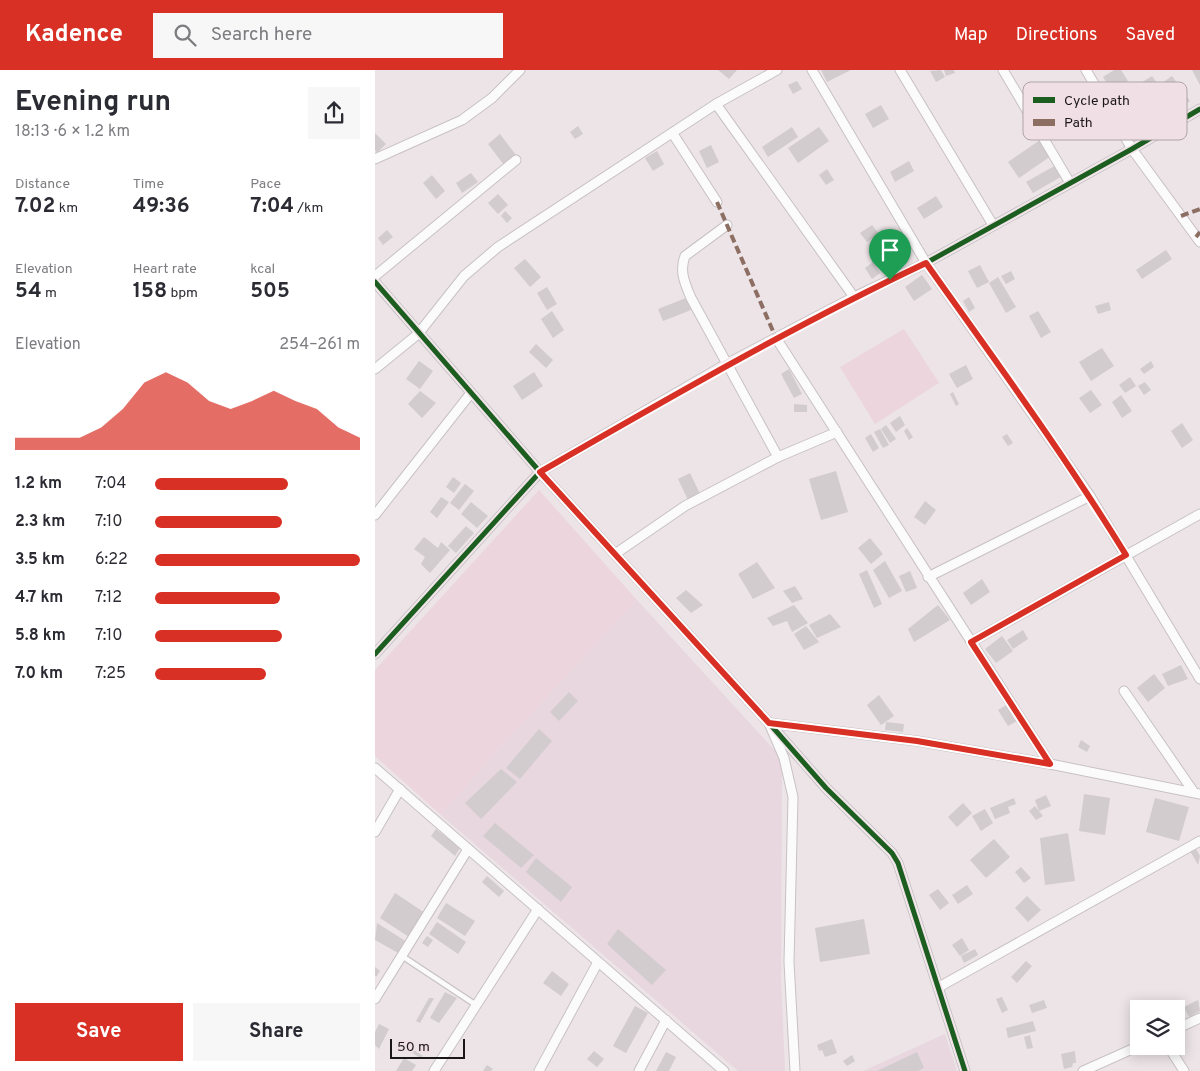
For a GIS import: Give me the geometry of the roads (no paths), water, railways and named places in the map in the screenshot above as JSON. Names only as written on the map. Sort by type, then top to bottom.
[{"type":"street","points":[[375,159],[462,120],[492,98],[521,70]]},
{"type":"street","points":[[375,369],[418,334],[463,276],[497,247],[673,134],[716,104],[777,70]]},
{"type":"street","points":[[812,70],[926,263],[1090,496],[1200,679]]},
{"type":"street","points":[[900,70],[993,225]]},
{"type":"street","points":[[1003,70],[1023,103]]},
{"type":"street","points":[[1087,70],[1094,82]]},
{"type":"street","points":[[716,104],[854,297]]},
{"type":"street","points":[[1187,116],[1200,108]]},
{"type":"street","points":[[673,134],[717,202]]},
{"type":"street","points":[[1045,140],[1071,183]]},
{"type":"street","points":[[1127,140],[1200,242]]},
{"type":"street","points":[[375,654],[540,472],[729,363],[854,297],[926,263],[1147,140]]},
{"type":"street","points":[[375,276],[516,160]]},
{"type":"street","points":[[727,225],[685,256],[682,263],[683,277],[691,298],[729,363],[778,457]]},
{"type":"street","points":[[375,282],[418,334],[540,472],[769,723],[825,788],[892,853],[898,863],[965,1071]]},
{"type":"street","points":[[776,338],[1050,764]]},
{"type":"street","points":[[375,515],[471,393]]},
{"type":"street","points":[[615,554],[685,506],[778,457],[837,432]]},
{"type":"street","points":[[929,577],[1090,496]]},
{"type":"street","points":[[971,642],[1200,514]]},
{"type":"street","points":[[1124,691],[1197,793]]},
{"type":"street","points":[[769,723],[917,741],[1050,764],[1197,793]]},
{"type":"street","points":[[769,723],[784,758],[793,797],[789,962],[795,1071]]},
{"type":"street","points":[[375,768],[724,1071]]},
{"type":"street","points":[[375,832],[400,789]]},
{"type":"street","points":[[939,987],[1200,841]]},
{"type":"street","points":[[375,999],[468,849]]},
{"type":"street","points":[[434,1071],[537,909]]},
{"type":"street","points":[[539,1071],[598,962]]},
{"type":"street","points":[[1185,1024],[1200,1018]]},
{"type":"street","points":[[639,1071],[666,1020]]},
{"type":"street","points":[[1083,1071],[1130,1050]]},
{"type":"street","points":[[1173,1055],[1183,1071]]},
{"type":"lane","points":[[402,956],[476,1005]]}]
